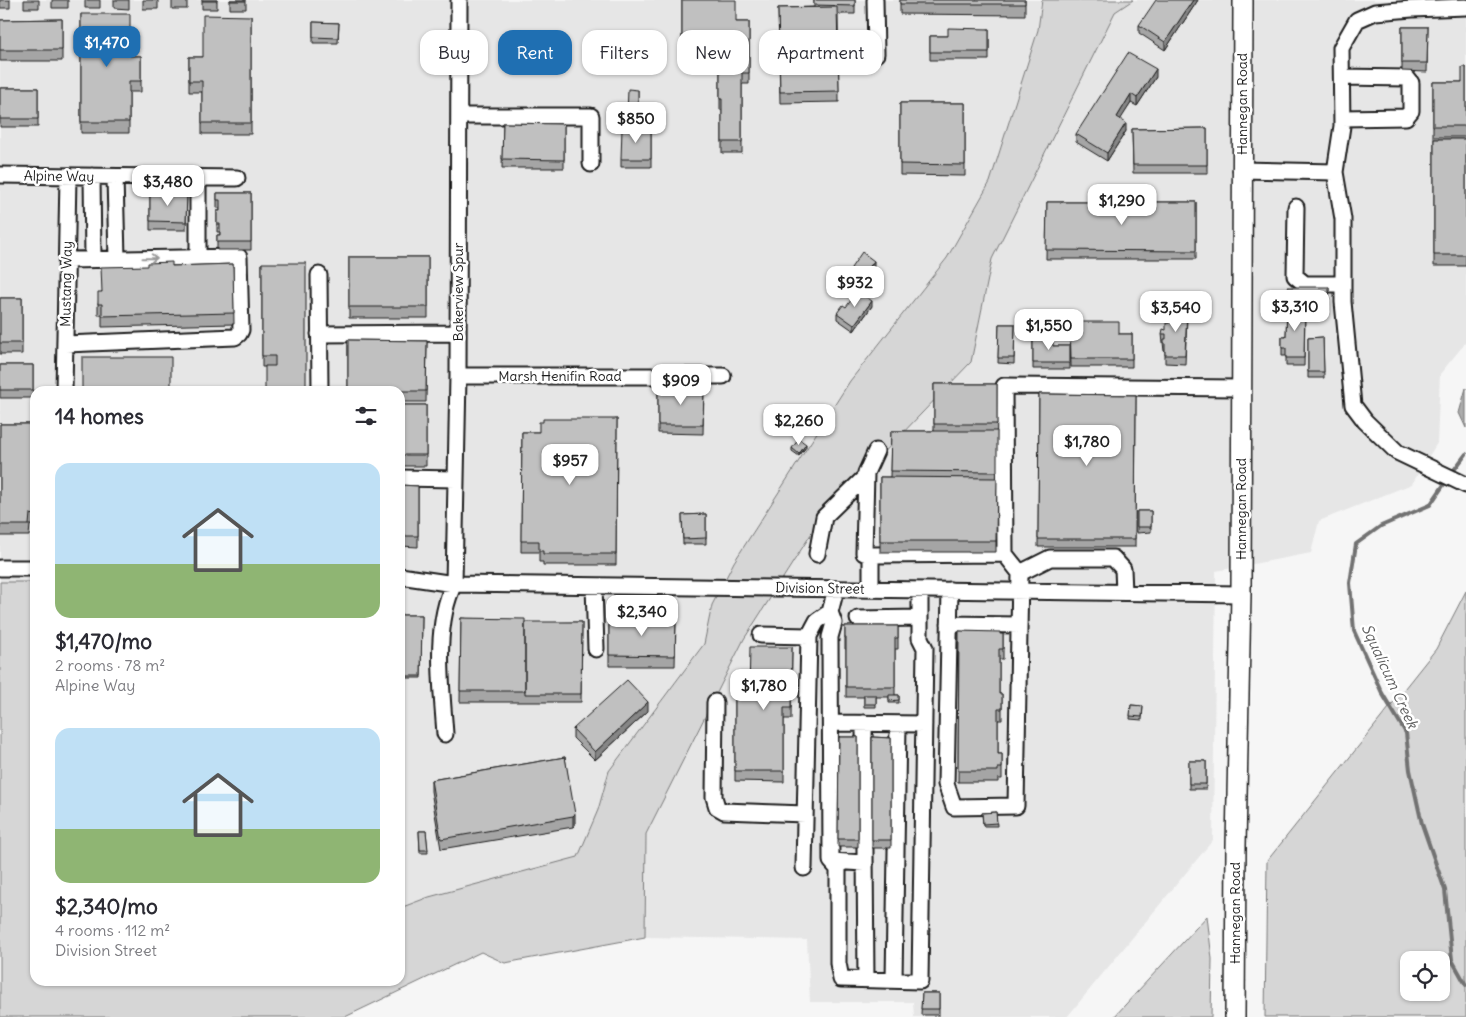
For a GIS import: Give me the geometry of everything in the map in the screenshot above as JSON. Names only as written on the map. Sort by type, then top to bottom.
[{"type":"main road","name":"Hannegan Road","points":[[1235,1017],[1236,836],[1241,594],[1242,0]]},
{"type":"street","name":"Bakerview Spur","points":[[445,734],[441,641],[448,596],[454,584],[458,376],[459,0]]},
{"type":"street","points":[[876,0],[876,30]]},
{"type":"street","points":[[1466,7],[1375,12],[1357,20],[1342,48],[1342,126],[1335,172],[1343,219],[1343,302],[1353,405],[1365,421],[1397,452],[1466,485]]},
{"type":"street","points":[[1342,77],[1407,78],[1411,83],[1411,111],[1406,117],[1342,118]]},
{"type":"street","points":[[459,116],[591,116],[591,164]]},
{"type":"street","points":[[1241,170],[1335,172]]},
{"type":"street","name":"Alpine Way","points":[[0,175],[237,178]]},
{"type":"street","name":"Mustang Way","points":[[64,386],[68,176]]},
{"type":"street","points":[[92,176],[93,259]]},
{"type":"street","points":[[115,177],[117,259]]},
{"type":"street","points":[[198,178],[198,257]]},
{"type":"street","points":[[1296,207],[1295,276],[1305,284],[1343,284]]},
{"type":"street","points":[[66,344],[235,337],[241,330],[238,257],[67,260]]},
{"type":"street","points":[[319,275],[320,386]]},
{"type":"street","points":[[319,334],[458,333]]},
{"type":"street","name":"Marsh Henifin Road","points":[[458,376],[723,376]]},
{"type":"street","points":[[950,590],[946,784],[954,807],[1016,806],[1020,573],[1004,554],[1004,386],[1241,388]]},
{"type":"street","points":[[876,451],[866,476],[864,553],[871,555],[1004,554]]},
{"type":"street","points":[[817,554],[824,517],[866,476]]},
{"type":"street","points":[[405,478],[456,479]]},
{"type":"street","points":[[871,555],[871,589]]},
{"type":"street","points":[[1020,573],[1050,558],[1113,558],[1123,569],[1124,592]]},
{"type":"street","points":[[0,568],[30,568]]},
{"type":"street","name":"Division Street","points":[[405,577],[454,584],[1241,594]]},
{"type":"street","points":[[594,586],[596,649]]},
{"type":"street","points":[[836,589],[830,612],[834,623],[830,637],[831,861],[838,869],[838,963],[841,979],[920,981],[925,648],[920,638],[920,590]]},
{"type":"street","points":[[804,868],[809,636],[817,621],[830,612]]},
{"type":"street","points":[[858,619],[920,618]]},
{"type":"street","points":[[949,624],[1019,626]]},
{"type":"street","points":[[761,635],[809,636]]},
{"type":"street","points":[[715,702],[714,797],[717,807],[724,811],[805,814]]},
{"type":"street","points":[[831,723],[924,724]]},
{"type":"street","points":[[864,723],[866,980]]},
{"type":"street","points":[[894,980],[898,724]]},
{"type":"street","points":[[831,861],[864,863]]},
{"type":"shaded area","points":[[0,0],[1042,0],[1038,30],[990,182],[947,258],[850,381],[734,562],[712,605],[704,644],[609,771],[598,810],[578,858],[429,897],[405,906],[405,386],[30,386],[30,986],[197,986],[140,1008],[0,1017]]},
{"type":"shaded area","points":[[1042,0],[1133,0],[1115,12],[992,259],[971,362],[822,517],[744,639],[646,834],[645,937],[505,963],[481,952],[345,1017],[0,1017],[0,582],[30,582],[30,986],[405,986],[405,906],[429,897],[578,857],[598,810],[609,771],[704,644],[712,605],[734,562],[850,381],[947,258],[990,182],[1038,30]]},
{"type":"shaded area","points":[[1133,0],[1466,0],[1466,342],[1440,374],[1437,443],[1412,484],[1319,521],[1311,553],[1216,571],[1213,840],[1067,1017],[914,1017],[913,1002],[810,1002],[807,940],[645,937],[646,834],[744,639],[822,517],[971,362],[992,259],[1115,12]]},
{"type":"shaded area","points":[[1466,388],[1466,428],[1459,413]]},
{"type":"shaded area","points":[[1466,591],[1466,1017],[1265,1017],[1267,861],[1436,649]]},
{"type":"shaded area","points":[[1207,916],[1212,959],[1211,1017],[1114,1017]]},
{"type":"building","points":[[246,0],[246,1],[230,1]]},
{"type":"building","points":[[682,0],[736,0],[736,22],[749,22],[749,30],[682,30]]},
{"type":"building","points":[[814,0],[855,0],[855,6],[814,5]]},
{"type":"building","points":[[900,0],[1025,0],[1025,4],[900,4]]},
{"type":"building","points":[[1156,0],[1193,0],[1165,42],[1139,25]]},
{"type":"building","points":[[837,7],[838,30],[779,30],[778,8]]},
{"type":"building","points":[[81,14],[130,14],[130,56],[141,56],[141,81],[129,81],[129,122],[81,122]]},
{"type":"building","points":[[203,15],[251,16],[251,123],[202,123],[202,81],[189,81],[189,57],[203,57]]},
{"type":"building","points":[[62,19],[62,50],[0,50],[0,20]]},
{"type":"building","points":[[313,22],[339,23],[338,38],[313,37]]},
{"type":"building","points":[[1402,27],[1428,27],[1427,63],[1402,63]]},
{"type":"building","points":[[948,28],[989,29],[989,52],[930,52],[930,36],[948,36]]},
{"type":"building","points":[[1128,53],[1156,69],[1137,98],[1131,94],[1117,117],[1126,123],[1107,153],[1076,134]]},
{"type":"building","points":[[1462,67],[1466,67],[1466,126],[1433,126],[1433,82],[1462,82]]},
{"type":"building","points":[[720,75],[742,75],[742,142],[722,142],[722,99],[720,99]]},
{"type":"building","points":[[780,75],[839,75],[839,91],[780,92]]},
{"type":"building","points":[[0,88],[38,88],[38,119],[0,119]]},
{"type":"building","points":[[628,89],[638,90],[638,116],[627,116]]},
{"type":"building","points":[[900,103],[965,103],[965,165],[900,164]]},
{"type":"building","points":[[503,123],[564,124],[564,160],[502,159]]},
{"type":"building","points":[[622,128],[651,129],[651,159],[621,159]]},
{"type":"building","points":[[1207,128],[1207,165],[1133,165],[1132,129]]},
{"type":"building","points":[[1434,139],[1466,139],[1466,255],[1434,255]]},
{"type":"building","points":[[150,192],[187,193],[186,222],[150,221]]},
{"type":"building","points":[[217,193],[251,193],[251,242],[217,242],[217,235],[220,235],[220,224],[217,224],[217,211],[220,211],[220,200],[217,200]]},
{"type":"building","points":[[1047,202],[1196,202],[1196,251],[1046,250]]},
{"type":"building","points":[[862,252],[874,261],[862,277],[851,268]]},
{"type":"building","points":[[349,257],[428,257],[428,307],[349,307]]},
{"type":"building","points":[[172,262],[172,266],[233,264],[234,313],[102,316],[102,304],[98,304],[98,292],[102,292],[101,267],[147,266],[147,263]]},
{"type":"building","points":[[262,263],[306,263],[306,386],[265,386],[265,366],[275,366],[275,356],[262,356]]},
{"type":"building","points":[[1288,287],[1329,287],[1329,305],[1288,305]]},
{"type":"building","points":[[858,291],[872,301],[854,325],[837,313],[843,305],[846,307]]},
{"type":"building","points":[[0,298],[22,298],[22,343],[0,343]]},
{"type":"building","points":[[1287,306],[1305,306],[1304,358],[1286,358],[1286,348],[1282,348],[1282,337],[1286,337]]},
{"type":"building","points":[[1169,309],[1187,310],[1185,355],[1165,355],[1164,339],[1166,339],[1166,334],[1162,334],[1163,329],[1166,330],[1166,323],[1169,323]]},
{"type":"building","points":[[1070,322],[1119,322],[1119,334],[1132,334],[1132,359],[1071,359]]},
{"type":"building","points":[[999,324],[1015,324],[1014,358],[998,358]]},
{"type":"building","points":[[1033,335],[1053,335],[1053,346],[1070,346],[1070,363],[1033,363]]},
{"type":"building","points":[[1323,337],[1324,372],[1308,372],[1308,338]]},
{"type":"building","points":[[348,340],[427,341],[426,391],[405,391],[405,386],[348,386]]},
{"type":"building","points":[[82,357],[171,357],[171,386],[82,386]]},
{"type":"building","points":[[0,365],[33,365],[33,386],[30,386],[30,390],[0,390]]},
{"type":"building","points":[[934,384],[997,384],[997,424],[934,424]]},
{"type":"building","points":[[658,387],[704,387],[703,425],[658,425]]},
{"type":"building","points":[[1039,394],[1136,395],[1135,539],[1038,539]]},
{"type":"building","points":[[405,405],[426,405],[426,455],[405,455]]},
{"type":"building","points":[[543,419],[617,419],[616,554],[543,554],[543,551],[539,551],[539,541],[521,541],[522,432],[539,432],[539,422],[543,422]]},
{"type":"building","points":[[0,424],[30,424],[29,525],[0,525]]},
{"type":"building","points":[[891,431],[997,431],[997,472],[890,471]]},
{"type":"building","points":[[799,439],[806,444],[799,454],[792,448]]},
{"type":"building","points":[[880,477],[997,478],[996,541],[880,541]]},
{"type":"building","points":[[405,485],[418,486],[418,536],[405,536]]},
{"type":"building","points":[[1137,511],[1151,511],[1151,527],[1137,527]]},
{"type":"building","points":[[706,514],[706,538],[683,539],[682,515]]},
{"type":"building","points":[[405,615],[422,615],[421,676],[405,676]]},
{"type":"building","points":[[461,618],[525,619],[525,691],[460,691]]},
{"type":"building","points":[[609,619],[676,619],[675,656],[609,655]]},
{"type":"building","points":[[525,622],[582,622],[581,694],[525,694]]},
{"type":"building","points":[[845,626],[898,626],[898,638],[895,638],[895,687],[846,687]]},
{"type":"building","points":[[959,631],[1000,632],[1000,634],[1003,634],[1003,649],[999,649],[999,694],[1002,694],[1002,709],[998,709],[998,754],[1002,754],[1002,768],[998,768],[998,771],[958,771]]},
{"type":"building","points":[[750,647],[792,647],[791,708],[784,708],[784,771],[735,771],[735,694],[749,694]]},
{"type":"building","points":[[627,680],[648,702],[595,752],[573,729]]},
{"type":"building","points":[[864,695],[876,695],[876,704],[864,704]]},
{"type":"building","points":[[889,695],[899,695],[899,700],[889,701]]},
{"type":"building","points":[[1131,705],[1143,706],[1142,717],[1130,716]]},
{"type":"building","points":[[839,737],[858,737],[858,839],[838,839]]},
{"type":"building","points":[[872,737],[891,738],[891,840],[872,840]]},
{"type":"building","points":[[565,757],[575,814],[573,816],[441,839],[431,780]]},
{"type":"building","points":[[1189,761],[1206,761],[1206,784],[1189,784]]},
{"type":"building","points":[[996,812],[997,823],[983,824],[982,813]]},
{"type":"building","points":[[419,831],[426,831],[428,850],[420,850]]},
{"type":"building","points":[[922,993],[939,993],[939,1009],[921,1009]]},
{"type":"waterway","name":"Squalicum Creek","points":[[1451,474],[1466,454]]},
{"type":"waterway","name":"Squalicum Creek","points":[[1447,480],[1430,505],[1381,526],[1356,544],[1350,583],[1354,631],[1382,693],[1406,733],[1410,770],[1422,824],[1445,890],[1452,960],[1466,985]]}]
